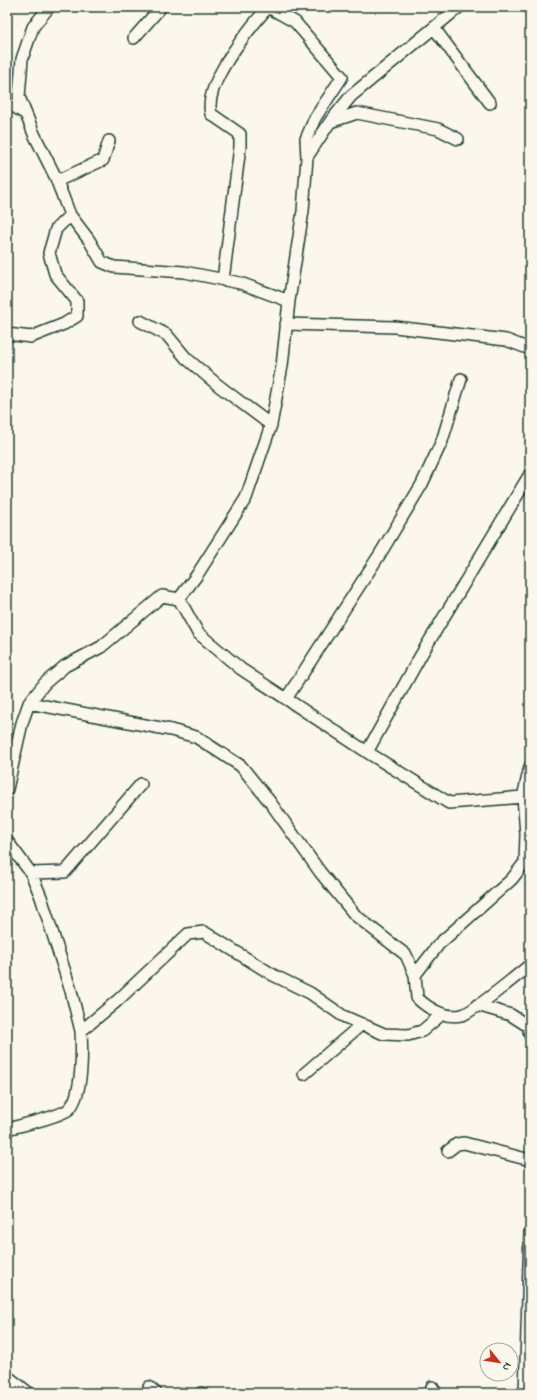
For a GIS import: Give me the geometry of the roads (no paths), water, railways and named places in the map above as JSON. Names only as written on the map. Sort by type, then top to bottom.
[{"type":"street","points":[[49,7],[33,27],[22,59],[19,97],[57,181],[70,215],[89,240],[102,262],[114,267],[184,272],[223,280],[240,284],[288,301]]},
{"type":"street","points":[[134,38],[161,7]]},
{"type":"street","points":[[179,598],[197,575],[246,498],[271,425],[282,366],[288,301],[303,211],[307,157],[306,139],[315,118],[342,77],[295,22],[268,7],[239,41],[226,63],[209,106],[211,114],[240,134],[240,147],[223,280]]},
{"type":"street","points":[[307,157],[330,122],[351,96],[459,7]]},
{"type":"street","points":[[434,28],[490,103]]},
{"type":"street","points":[[7,102],[26,114]]},
{"type":"street","points":[[330,122],[357,113],[438,129],[458,138]]},
{"type":"street","points":[[57,181],[103,160],[109,142]]},
{"type":"street","points":[[7,334],[31,337],[64,324],[77,316],[77,301],[55,274],[49,253],[56,229],[70,215]]},
{"type":"street","points":[[140,321],[166,335],[186,358],[219,386],[271,425]]},
{"type":"street","points":[[286,324],[395,327],[506,340],[530,349]]},
{"type":"street","points":[[286,699],[380,554],[422,484],[442,441],[461,379]]},
{"type":"street","points":[[367,752],[421,655],[530,474]]},
{"type":"street","points":[[7,789],[22,722],[29,703],[45,683],[65,666],[101,647],[162,596],[179,598]]},
{"type":"street","points":[[179,598],[198,633],[241,669],[367,752],[449,803],[523,797]]},
{"type":"street","points":[[29,703],[171,730],[196,737],[241,766],[270,802],[320,872],[355,915],[406,955],[415,975],[417,998],[425,1006],[441,1015],[462,1015],[530,965]]},
{"type":"street","points":[[415,975],[439,944],[512,879],[525,862],[526,834],[523,797],[530,767]]},
{"type":"street","points":[[31,873],[65,872],[141,784]]},
{"type":"street","points":[[7,841],[31,873],[58,948],[81,1031],[83,1060],[76,1100],[68,1110],[7,1129]]},
{"type":"street","points":[[81,1031],[117,1001],[188,934],[204,932],[272,975],[310,993],[343,1016],[384,1034],[408,1035],[422,1030],[441,1015]]},
{"type":"street","points":[[477,1004],[511,1014],[528,1026],[530,1035]]},
{"type":"street","points":[[304,1074],[362,1024]]},
{"type":"street","points":[[448,1151],[457,1144],[464,1144],[530,1160]]},
{"type":"street","points":[[525,1393],[530,1232]]},
{"type":"street","points":[[7,1376],[29,1393]]}]
